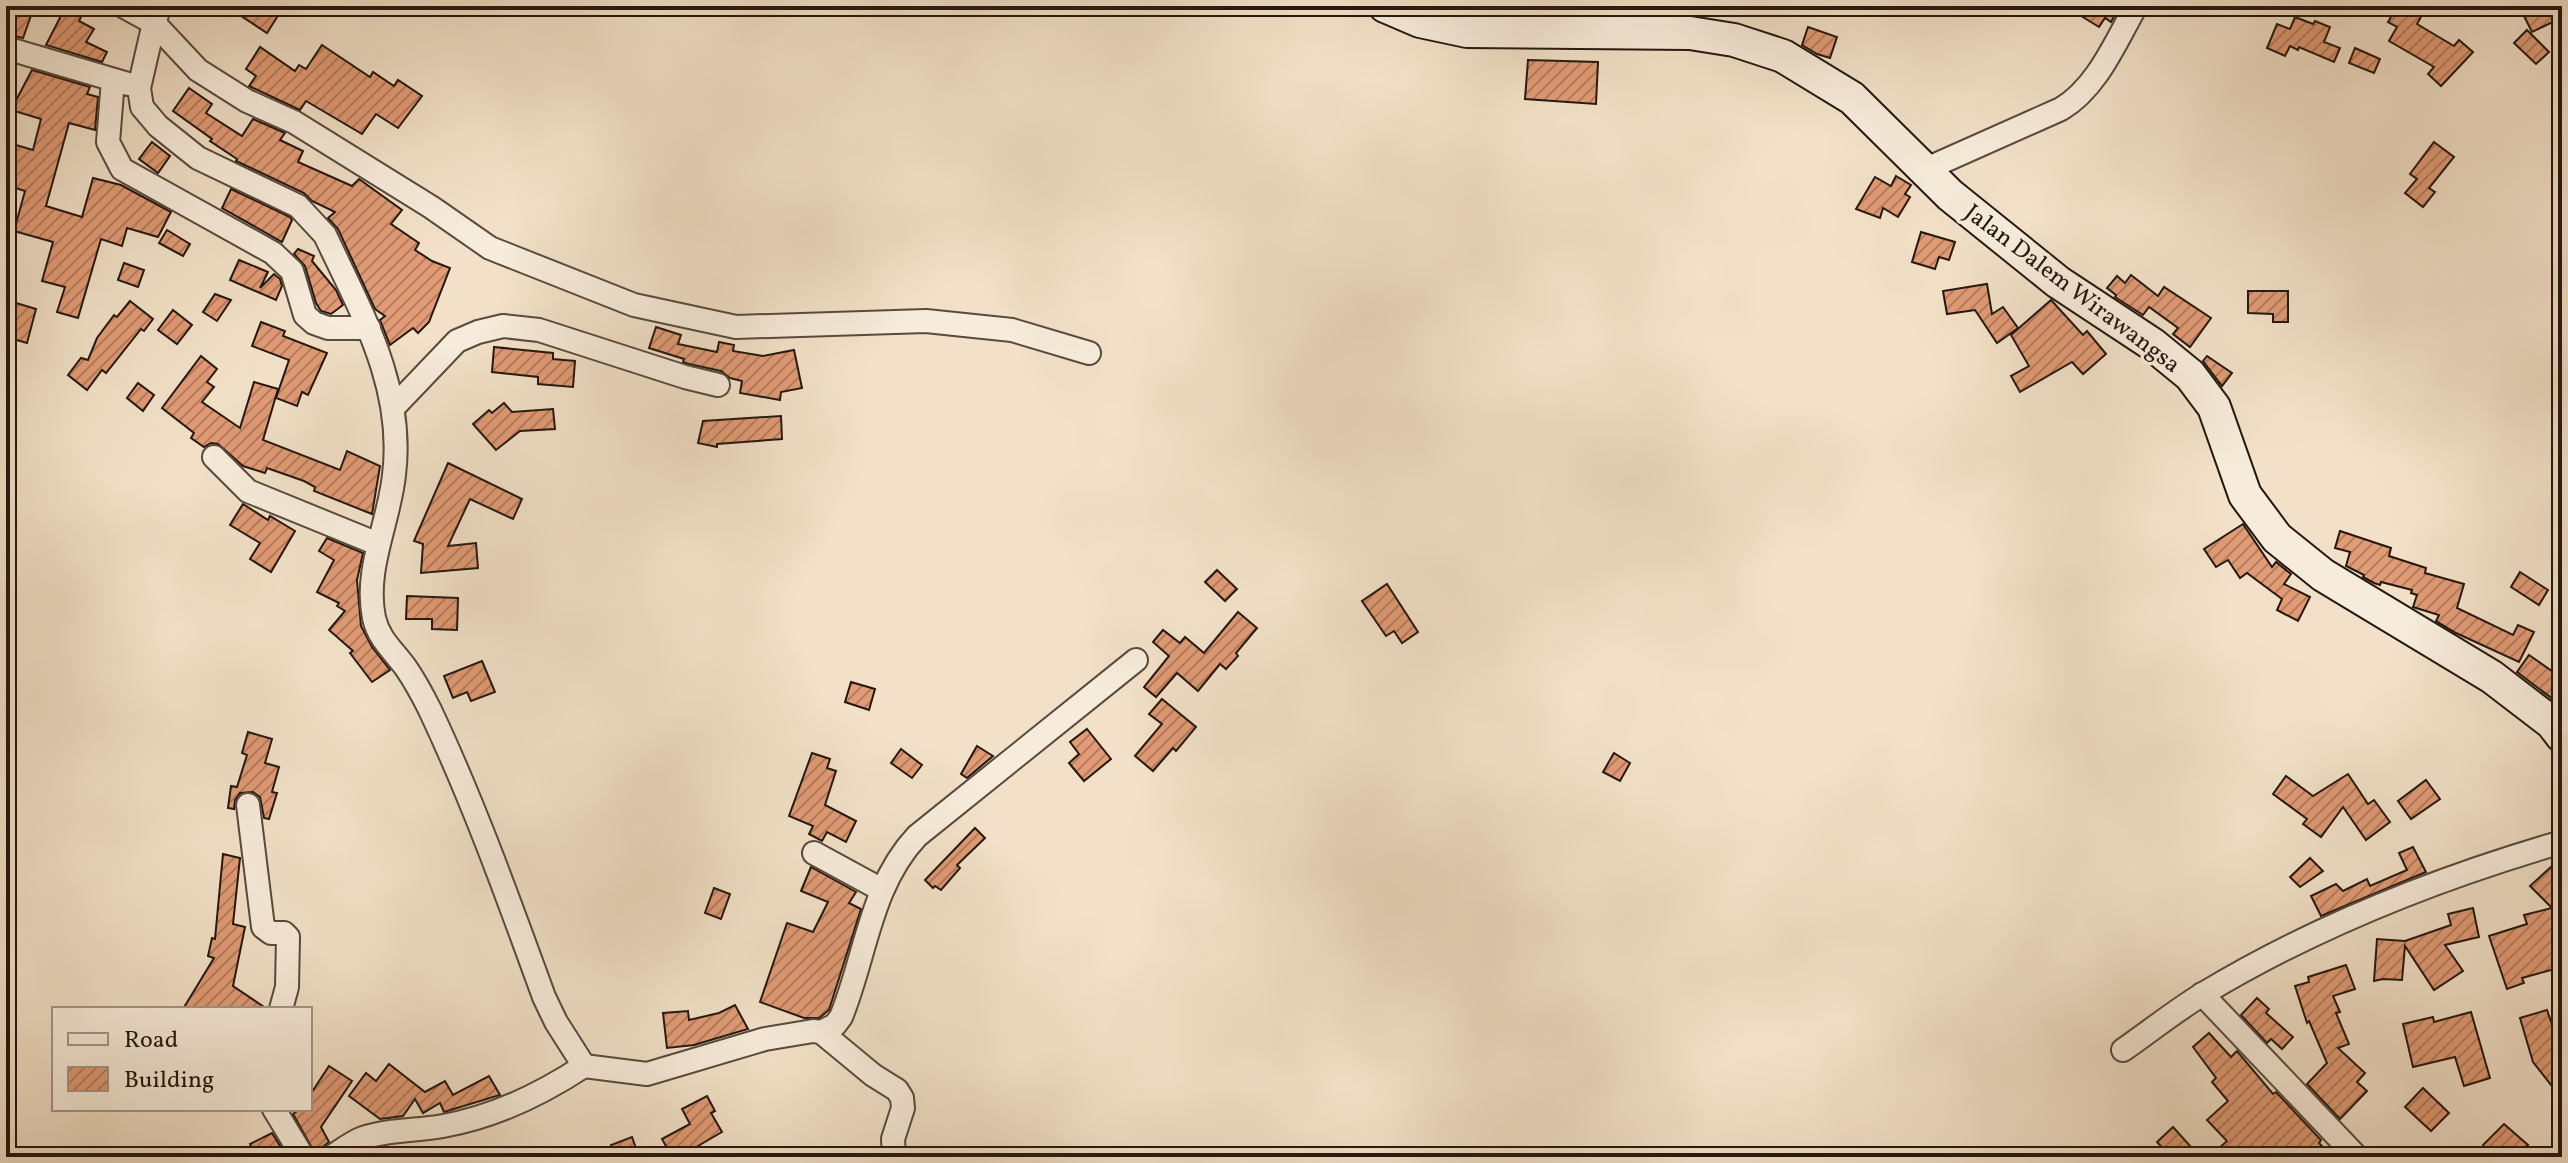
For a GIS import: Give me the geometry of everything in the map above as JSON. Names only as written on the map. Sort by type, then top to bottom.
[{"type":"street","points":[[123,6],[157,15],[198,70],[247,101],[294,122],[490,248],[634,305],[736,327],[926,321],[1012,330],[1089,353]]},
{"type":"street","name":"Jalan Dalem Wirawangsa","points":[[1385,6],[1420,21],[1467,31],[1690,33],[1734,40],[1783,56],[1852,98],[1950,195],[2058,282],[2152,344],[2190,375],[2214,407],[2245,495],[2277,538],[2323,575],[2492,677],[2552,723],[2562,736]]},
{"type":"street","points":[[1924,170],[2076,100],[2093,79],[2136,6]]},
{"type":"street","points":[[157,15],[139,88],[142,107],[158,126],[198,158],[298,206],[312,218],[325,235],[380,353],[394,407],[397,450],[394,479],[378,544],[372,601],[380,637],[406,667],[429,708],[544,997],[584,1066]]},
{"type":"street","points":[[6,48],[139,88]]},
{"type":"street","points":[[113,80],[108,142],[122,169],[273,253],[292,271],[305,315],[314,323],[328,328],[369,328]]},
{"type":"street","points":[[394,407],[457,341],[503,326],[539,330],[718,385]]},
{"type":"street","points":[[214,457],[248,491],[378,544]]},
{"type":"street","points":[[331,1157],[361,1138],[399,1130],[440,1127],[489,1115],[550,1088],[584,1066],[647,1074],[765,1039],[830,1029],[841,1017],[882,890],[898,859],[917,836],[1136,660]]},
{"type":"street","points":[[248,805],[263,927],[271,933],[284,933],[288,937],[287,987],[282,1007]]},
{"type":"street","points":[[2123,1050],[2202,994],[2331,926],[2486,864],[2562,842]]},
{"type":"street","points":[[814,853],[882,890]]},
{"type":"street","points":[[2202,994],[2357,1157]]},
{"type":"street","points":[[821,1032],[873,1075],[897,1090],[902,1098],[903,1108],[893,1139],[894,1157]]},
{"type":"street","points":[[275,1111],[303,1157]]},
{"type":"building","points":[[6,6],[33,10],[23,38],[6,34]]},
{"type":"building","points":[[66,6],[82,15],[79,21],[94,29],[86,42],[107,52],[102,62],[46,45]]},
{"type":"building","points":[[226,6],[284,6],[267,33]]},
{"type":"building","points":[[1619,6],[1676,6],[1674,14],[1628,13],[1619,11]]},
{"type":"building","points":[[2065,6],[2120,6],[2111,22],[2105,18],[2099,27]]},
{"type":"building","points":[[2397,6],[2407,6],[2422,15],[2417,24],[2454,46],[2459,40],[2473,52],[2441,86],[2428,74],[2434,67],[2389,41],[2397,27],[2388,22]]},
{"type":"building","points":[[2551,6],[2557,20],[2532,32],[2524,16]]},
{"type":"building","points":[[2295,17],[2330,27],[2324,42],[2340,48],[2334,62],[2299,47],[2298,50],[2290,46],[2285,56],[2267,48],[2277,24],[2290,29]]},
{"type":"building","points":[[1808,27],[1837,37],[1830,58],[1802,45]]},
{"type":"building","points":[[2527,30],[2549,52],[2536,64],[2514,43]]},
{"type":"building","points":[[322,45],[370,77],[373,72],[394,86],[398,80],[422,96],[398,128],[376,114],[362,134],[306,101],[300,110],[249,86],[256,76],[246,69],[260,47],[295,71],[299,65],[306,69]]},
{"type":"building","points":[[2355,48],[2380,59],[2374,73],[2349,63]]},
{"type":"building","points":[[1528,60],[1598,62],[1596,104],[1525,99]]},
{"type":"building","points":[[32,70],[90,87],[87,94],[98,97],[95,130],[69,123],[46,206],[82,217],[93,178],[121,185],[171,212],[158,237],[127,228],[122,246],[101,239],[78,318],[57,312],[65,287],[42,281],[53,242],[14,231],[25,191],[6,185],[6,142],[33,150],[41,119],[11,110]]},
{"type":"building","points":[[189,88],[212,104],[206,113],[242,136],[253,119],[285,133],[280,140],[303,151],[298,162],[352,186],[359,179],[402,210],[391,224],[419,243],[415,250],[450,268],[429,322],[418,333],[413,328],[390,345],[380,320],[385,316],[375,309],[338,229],[328,218],[335,212],[312,201],[304,193],[236,161],[173,111]]},
{"type":"building","points":[[152,142],[170,156],[158,173],[139,159]]},
{"type":"building","points":[[2434,142],[2454,157],[2429,188],[2435,192],[2423,207],[2405,193],[2417,179],[2410,174]]},
{"type":"building","points":[[1896,176],[1911,185],[1905,194],[1910,197],[1898,217],[1883,208],[1880,218],[1856,209],[1875,177],[1891,186]]},
{"type":"building","points":[[231,189],[290,217],[292,220],[282,242],[222,208]]},
{"type":"building","points":[[167,230],[190,244],[183,256],[159,243]]},
{"type":"building","points":[[1921,232],[1955,242],[1949,260],[1939,257],[1935,269],[1912,262]]},
{"type":"building","points":[[298,249],[314,256],[312,261],[336,290],[343,305],[331,314],[321,311],[316,303],[305,266],[294,254]]},
{"type":"building","points":[[239,260],[268,272],[260,288],[274,274],[280,279],[282,286],[276,300],[230,280]]},
{"type":"building","points":[[124,263],[144,270],[138,287],[118,280]]},
{"type":"building","points":[[2131,275],[2158,296],[2164,287],[2211,318],[2190,347],[2173,334],[2178,328],[2149,307],[2143,315],[2115,297],[2107,288],[2117,276],[2125,283]]},
{"type":"building","points":[[1987,284],[1992,314],[2003,307],[2018,328],[1997,343],[1975,310],[1947,314],[1943,291]]},
{"type":"building","points":[[2248,291],[2288,291],[2288,322],[2273,322],[2273,314],[2248,313]]},
{"type":"building","points":[[215,294],[231,300],[217,321],[203,312]]},
{"type":"building","points":[[2051,300],[2083,335],[2087,331],[2106,354],[2083,374],[2072,362],[2020,392],[2011,376],[2029,366],[2011,335]]},
{"type":"building","points":[[130,301],[153,319],[144,331],[141,329],[106,373],[102,370],[87,390],[68,375],[81,358],[88,360],[97,338],[114,315],[117,317]]},
{"type":"building","points":[[16,303],[36,309],[27,343],[6,337],[6,310],[14,312]]},
{"type":"building","points":[[173,310],[192,325],[177,344],[158,330]]},
{"type":"building","points":[[261,322],[285,331],[283,336],[327,353],[308,395],[302,392],[297,406],[276,398],[289,360],[252,346]]},
{"type":"building","points":[[656,327],[681,335],[678,344],[717,352],[719,342],[734,345],[733,351],[763,356],[794,350],[802,388],[781,392],[780,400],[740,393],[742,381],[730,378],[721,371],[689,364],[683,362],[684,359],[649,348]]},
{"type":"building","points":[[494,347],[553,353],[553,359],[575,361],[573,387],[538,384],[538,377],[492,372]]},
{"type":"building","points":[[201,356],[217,369],[207,382],[214,387],[202,402],[240,428],[254,382],[278,389],[263,440],[340,470],[347,451],[380,466],[372,514],[314,491],[315,487],[304,481],[267,468],[265,473],[243,466],[218,444],[211,443],[204,447],[191,438],[194,433],[162,408]]},
{"type":"building","points":[[2207,356],[2232,373],[2222,386],[2203,361]]},
{"type":"building","points":[[138,383],[154,395],[143,411],[127,398]]},
{"type":"building","points":[[504,403],[512,412],[553,409],[555,429],[520,431],[496,450],[473,424],[489,410],[492,413]]},
{"type":"building","points":[[781,416],[782,439],[717,444],[717,447],[698,443],[703,421]]},
{"type":"building","points":[[448,463],[522,499],[513,519],[470,499],[448,546],[476,543],[478,568],[421,573],[423,544],[414,541]]},
{"type":"building","points":[[243,504],[268,520],[270,516],[295,531],[271,572],[250,559],[260,543],[230,525]]},
{"type":"building","points":[[2243,524],[2272,567],[2276,562],[2291,574],[2284,584],[2310,597],[2298,621],[2277,610],[2282,599],[2247,573],[2240,578],[2228,560],[2216,567],[2204,549]]},
{"type":"building","points":[[2340,531],[2391,548],[2389,556],[2426,568],[2425,573],[2464,584],[2457,608],[2513,635],[2518,625],[2534,632],[2519,662],[2456,633],[2436,621],[2439,615],[2413,607],[2417,595],[2411,593],[2412,590],[2374,583],[2346,566],[2350,552],[2335,548]]},
{"type":"building","points":[[327,538],[363,553],[357,580],[361,626],[390,670],[372,682],[350,653],[353,651],[329,630],[345,611],[337,606],[339,603],[317,592],[334,560],[319,551]]},
{"type":"building","points":[[1217,570],[1237,589],[1225,601],[1205,582]]},
{"type":"building","points":[[2520,572],[2548,590],[2539,605],[2511,587]]},
{"type":"building","points":[[1387,584],[1418,632],[1402,643],[1394,631],[1386,636],[1362,601]]},
{"type":"building","points":[[407,596],[458,598],[457,630],[432,629],[432,619],[406,619]]},
{"type":"building","points":[[1238,612],[1257,628],[1226,669],[1220,664],[1198,691],[1177,673],[1156,697],[1144,687],[1169,656],[1153,642],[1163,630],[1180,643],[1185,637],[1204,653]]},
{"type":"building","points":[[2529,655],[2562,678],[2562,706],[2517,672]]},
{"type":"building","points":[[482,661],[495,692],[471,701],[467,692],[453,698],[444,676]]},
{"type":"building","points":[[851,682],[875,689],[869,710],[845,702]]},
{"type":"building","points":[[1162,699],[1196,727],[1176,751],[1173,748],[1153,771],[1135,756],[1162,724],[1149,714]]},
{"type":"building","points":[[1087,729],[1111,759],[1084,781],[1069,763],[1079,754],[1070,742]]},
{"type":"building","points":[[248,732],[272,739],[265,763],[279,767],[272,792],[277,793],[269,819],[264,818],[260,797],[253,792],[240,793],[234,809],[228,808],[231,786],[237,787],[247,755],[242,753]]},
{"type":"building","points":[[977,746],[993,756],[967,778],[961,774]]},
{"type":"building","points":[[901,749],[922,765],[912,778],[891,763]]},
{"type":"building","points":[[812,753],[830,759],[827,768],[836,771],[825,805],[856,821],[846,842],[827,832],[822,841],[809,834],[813,826],[789,816]]},
{"type":"building","points":[[1614,753],[1630,763],[1620,781],[1603,772]]},
{"type":"building","points":[[2348,774],[2368,804],[2374,800],[2390,822],[2366,840],[2343,807],[2321,837],[2303,824],[2307,819],[2273,794],[2286,776],[2313,796]]},
{"type":"building","points":[[2426,780],[2440,799],[2411,819],[2398,801]]},
{"type":"building","points":[[975,828],[985,838],[957,865],[960,868],[941,890],[935,886],[933,888],[925,880]]},
{"type":"building","points":[[2413,847],[2426,872],[2321,916],[2311,896],[2336,884],[2343,891],[2367,879],[2370,886],[2407,870],[2399,853]]},
{"type":"building","points":[[223,854],[240,858],[233,924],[245,927],[233,986],[264,1007],[184,1007],[214,958],[208,956],[212,938],[215,939]]},
{"type":"building","points":[[2562,857],[2562,967],[2522,978],[2524,983],[2507,989],[2489,936],[2527,924],[2524,915],[2552,908],[2530,886]]},
{"type":"building","points":[[2310,858],[2323,871],[2300,887],[2290,877]]},
{"type":"building","points":[[811,867],[856,892],[849,903],[861,909],[829,1010],[819,1018],[804,1018],[760,1002],[787,923],[813,932],[828,902],[801,891]]},
{"type":"building","points":[[714,888],[730,894],[721,919],[705,913]]},
{"type":"building","points":[[2473,908],[2479,937],[2445,945],[2463,971],[2434,990],[2405,946],[2402,980],[2374,981],[2377,939],[2405,941],[2451,925],[2448,914]]},
{"type":"building","points":[[2346,965],[2355,989],[2333,996],[2340,1012],[2336,1013],[2349,1044],[2338,1048],[2365,1073],[2357,1082],[2367,1091],[2340,1119],[2307,1084],[2327,1063],[2309,1021],[2307,1023],[2295,986],[2309,982],[2308,977]]},
{"type":"building","points":[[2257,998],[2269,1009],[2266,1013],[2293,1037],[2282,1049],[2271,1039],[2267,1043],[2241,1015]]},
{"type":"building","points":[[735,1005],[748,1029],[694,1045],[667,1048],[663,1013],[688,1011],[689,1020],[719,1013]]},
{"type":"building","points":[[2547,1010],[2562,1053],[2562,1099],[2533,1062],[2520,1018]]},
{"type":"building","points":[[2471,1012],[2490,1078],[2464,1086],[2455,1057],[2413,1067],[2403,1024],[2433,1017],[2434,1022]]},
{"type":"building","points":[[2209,1033],[2231,1057],[2237,1051],[2273,1094],[2276,1092],[2321,1140],[2319,1143],[2332,1157],[2209,1157],[2227,1141],[2207,1120],[2228,1101],[2212,1082],[2216,1078],[2193,1047]]},
{"type":"building","points":[[389,1064],[425,1092],[445,1081],[453,1095],[489,1076],[500,1095],[444,1112],[440,1103],[423,1113],[415,1099],[403,1116],[380,1119],[349,1096],[366,1073],[376,1081]]},
{"type":"building","points":[[329,1066],[352,1081],[321,1127],[329,1142],[319,1150],[317,1157],[293,1114],[312,1111],[312,1092]]},
{"type":"building","points":[[2423,1088],[2449,1113],[2431,1131],[2405,1107]]},
{"type":"building","points":[[707,1096],[715,1111],[711,1113],[722,1132],[679,1157],[672,1157],[662,1139],[690,1124],[682,1109]]},
{"type":"building","points":[[2504,1124],[2528,1145],[2524,1148],[2533,1157],[2487,1157],[2483,1145]]},
{"type":"building","points":[[2173,1127],[2200,1157],[2171,1157],[2157,1142]]},
{"type":"building","points":[[272,1133],[287,1157],[256,1157],[250,1144]]},
{"type":"building","points":[[632,1137],[639,1157],[615,1157],[611,1145]]}]
